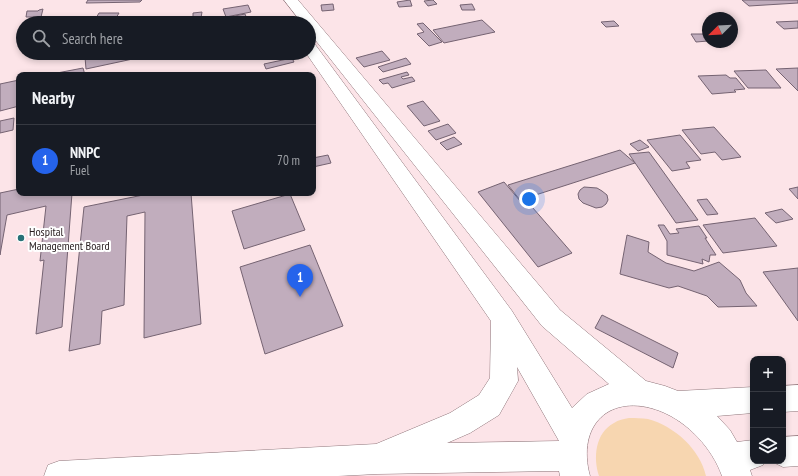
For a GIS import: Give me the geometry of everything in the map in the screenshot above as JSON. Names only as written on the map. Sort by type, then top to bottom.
[{"type":"street","points":[[277,0],[288,16]]},
{"type":"street","points":[[291,0],[304,16]]},
{"type":"street","points":[[316,31],[551,318],[639,393]]},
{"type":"street","points":[[316,56],[503,319],[573,456]]},
{"type":"street","points":[[377,459],[460,423],[489,405],[504,381],[503,319]]},
{"type":"street","points":[[573,456],[582,417],[596,402],[616,394],[639,393],[651,395],[677,405],[697,418],[716,436],[740,463]]},
{"type":"street","points":[[786,399],[798,398]]},
{"type":"street","points":[[677,405],[750,400]]},
{"type":"street","points":[[786,452],[798,451]]},
{"type":"street","points":[[59,476],[377,459],[573,456]]},
{"type":"shaded area","points":[[629,418],[641,418],[658,422],[676,433],[692,448],[703,466],[706,476],[599,476],[596,454],[599,439],[608,427],[617,421]]},
{"type":"building","points":[[88,0],[142,0],[140,2],[86,3]]},
{"type":"building","points":[[410,0],[412,6],[399,7],[397,2]]},
{"type":"building","points":[[433,0],[437,4],[428,6],[424,1]]},
{"type":"building","points":[[742,0],[798,0],[798,3],[749,6]]},
{"type":"building","points":[[333,4],[334,10],[322,11],[321,5]]},
{"type":"building","points":[[472,4],[475,10],[462,10],[460,5]]},
{"type":"building","points":[[248,5],[251,12],[226,16],[223,9]]},
{"type":"building","points":[[43,9],[41,16],[26,16],[27,11]]},
{"type":"building","points":[[202,12],[201,16],[193,16],[193,13]]},
{"type":"building","points":[[99,13],[119,13],[117,16],[97,16]]},
{"type":"building","points":[[245,14],[246,16],[234,16]]},
{"type":"building","points":[[482,20],[495,32],[444,43],[433,30]]},
{"type":"building","points":[[614,21],[619,26],[606,27],[601,22]]},
{"type":"building","points":[[798,21],[798,28],[784,29],[776,22]]},
{"type":"building","points":[[423,23],[442,42],[429,46],[417,34],[424,32],[417,24]]},
{"type":"building","points":[[691,34],[702,34],[702,42],[696,42]]},
{"type":"building","points":[[382,51],[390,60],[364,67],[356,58]]},
{"type":"building","points":[[406,58],[411,64],[383,72],[378,67]]},
{"type":"building","points":[[85,60],[128,60],[86,69]]},
{"type":"building","points":[[283,60],[293,60],[294,62],[266,69],[264,64]]},
{"type":"building","points":[[83,68],[84,72],[62,72]]},
{"type":"building","points":[[798,68],[798,91],[776,69]]},
{"type":"building","points":[[766,70],[781,88],[748,88],[734,71]]},
{"type":"building","points":[[407,72],[409,75],[401,77],[403,79],[412,77],[415,81],[392,88],[388,83],[383,84],[379,80]]},
{"type":"building","points":[[726,75],[730,78],[736,78],[745,89],[734,90],[736,92],[712,94],[698,76]]},
{"type":"building","points":[[16,81],[16,107],[0,111],[0,84]]},
{"type":"building","points":[[423,101],[440,121],[424,126],[407,106]]},
{"type":"building","points":[[14,118],[13,130],[0,133],[0,121]]},
{"type":"building","points":[[448,124],[456,133],[436,140],[428,131]]},
{"type":"building","points":[[714,127],[741,157],[722,160],[715,152],[701,154],[682,130]]},
{"type":"building","points":[[680,135],[701,160],[686,162],[690,168],[672,171],[647,140]]},
{"type":"building","points":[[454,137],[462,144],[447,150],[440,143]]},
{"type":"building","points":[[640,140],[649,147],[638,151],[630,144]]},
{"type":"building","points":[[620,150],[635,163],[520,200],[508,185]]},
{"type":"building","points":[[649,152],[698,220],[676,223],[629,154]]},
{"type":"building","points":[[328,155],[331,163],[316,166],[316,157]]},
{"type":"building","points":[[504,182],[521,202],[526,200],[572,253],[538,267],[478,192]]},
{"type":"building","points":[[584,187],[597,188],[602,191],[607,195],[608,200],[606,204],[602,207],[596,208],[583,203],[579,199],[578,194]]},
{"type":"building","points":[[798,187],[798,199],[789,189]]},
{"type":"building","points":[[16,190],[16,196],[72,196],[62,327],[36,334],[44,260],[40,261],[46,206],[7,215],[0,255],[0,193]]},
{"type":"building","points":[[138,196],[191,196],[201,324],[144,338],[145,212],[127,216],[124,305],[102,311],[100,344],[69,351],[84,207]]},
{"type":"building","points":[[283,196],[291,196],[305,230],[244,249],[232,211]]},
{"type":"building","points":[[707,199],[718,214],[707,215],[697,200]]},
{"type":"building","points":[[782,209],[793,219],[776,223],[765,213]]},
{"type":"building","points":[[755,218],[777,246],[723,253],[703,225]]},
{"type":"building","points":[[658,225],[664,225],[670,234],[679,233],[676,229],[699,226],[716,255],[710,255],[709,262],[702,259],[703,264],[667,255],[667,241]]},
{"type":"building","points":[[627,235],[649,242],[648,252],[666,263],[694,271],[719,262],[740,280],[746,293],[757,306],[718,307],[707,296],[678,286],[669,288],[620,274]]},
{"type":"building","points":[[310,245],[343,326],[265,354],[240,267]]},
{"type":"building","points":[[798,268],[798,321],[763,272]]},
{"type":"building","points":[[602,315],[678,353],[673,368],[595,328]]},
{"type":"place","name":"Hospital Management Board","points":[[21,238]]},
{"type":"place","name":"NNPC","points":[[300,297]]}]
